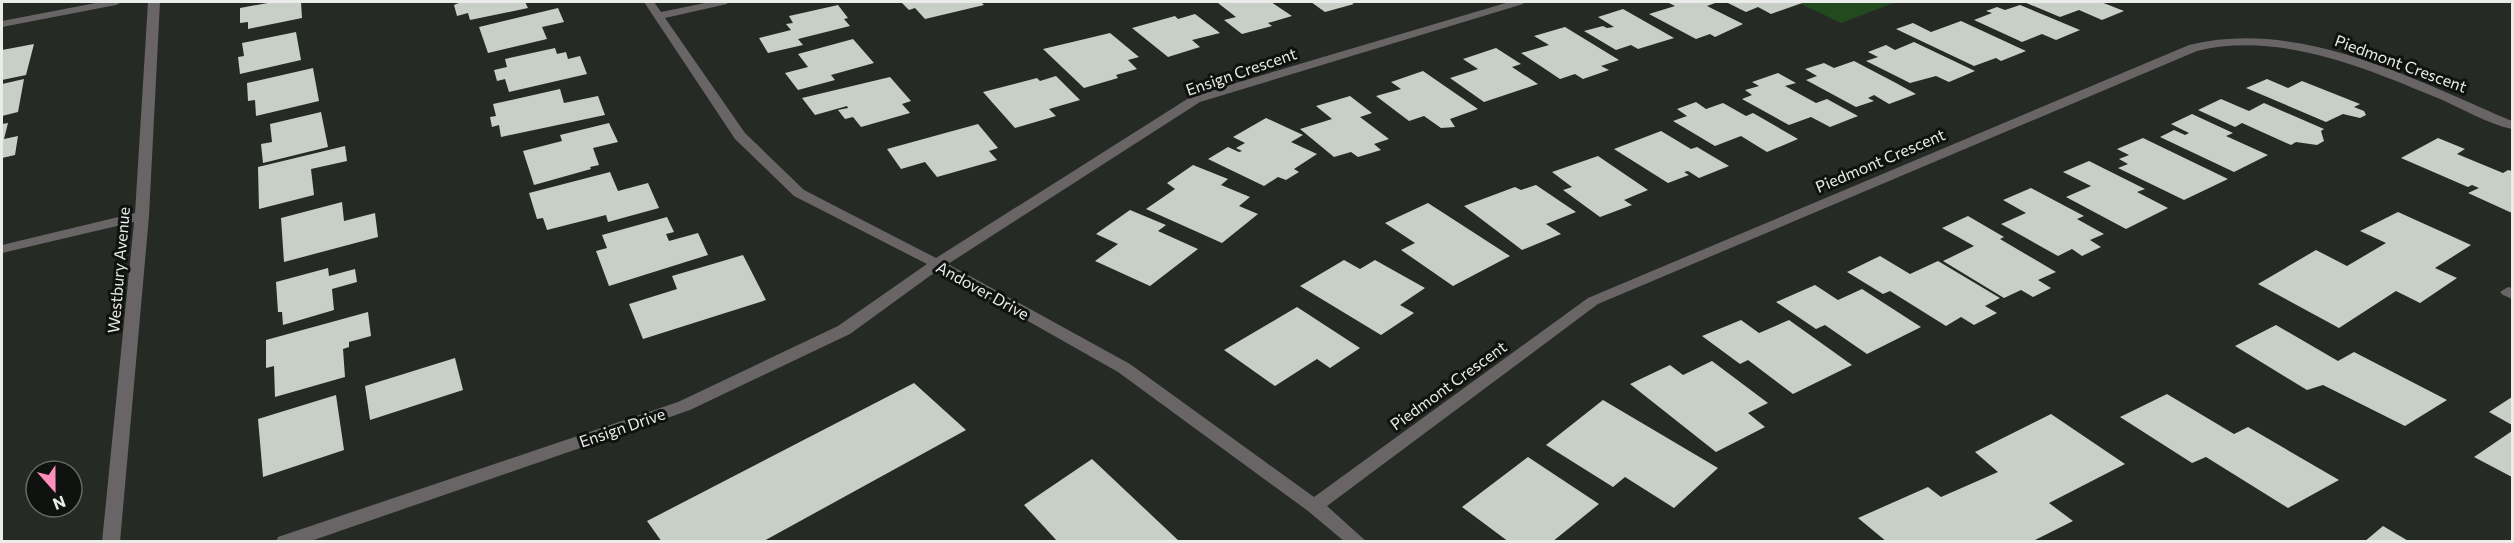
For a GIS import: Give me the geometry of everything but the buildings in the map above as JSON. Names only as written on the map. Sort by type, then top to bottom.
[{"type":"street","points":[[2,24],[116,2]]},
{"type":"street","name":"Westbury Avenue","points":[[111,542],[142,216],[154,2]]},
{"type":"street","name":"Andover Drive","points":[[650,2],[741,136],[799,193],[937,264],[1124,368],[1314,506],[1358,542]]},
{"type":"street","points":[[658,16],[723,2]]},
{"type":"street","name":"Ensign Crescent","points":[[937,264],[1196,99],[1519,2]]},
{"type":"street","name":"Piedmont Crescent","points":[[1314,506],[1593,301],[2193,48],[2232,40],[2282,43],[2354,62],[2512,125]]},
{"type":"street","points":[[2,249],[142,216]]},
{"type":"street","name":"Ensign Drive","points":[[285,542],[684,406],[844,330],[937,264]]},
{"type":"green space","points":[[1797,2],[1896,2],[1841,23]]}]
